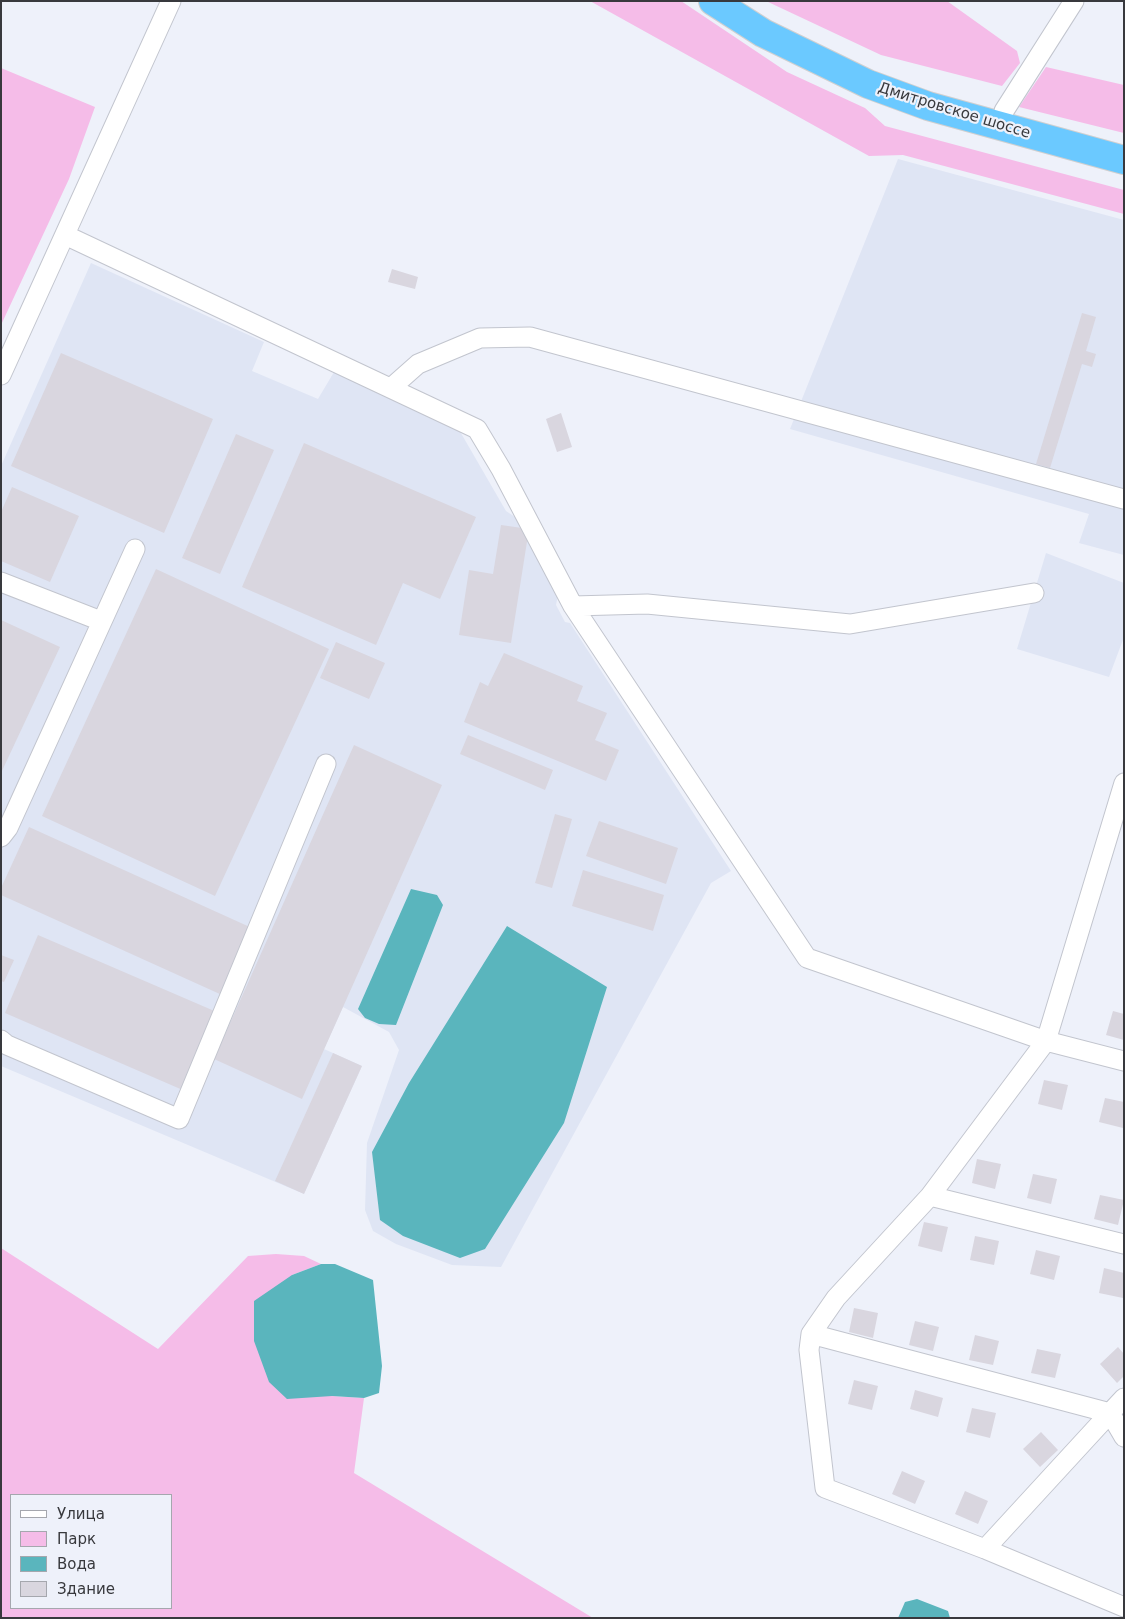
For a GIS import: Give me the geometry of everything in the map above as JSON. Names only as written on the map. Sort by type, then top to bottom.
[{"type":"highway","name":"Дмитровское шоссе","points":[[712,1],[771,37],[868,84],[928,106],[1124,160]]},
{"type":"highway","name":"Дмитровское шоссе","points":[[742,1],[772,19],[875,70],[934,91],[1124,142]]},
{"type":"street","points":[[1,376],[171,1]]},
{"type":"street","points":[[1004,111],[1074,1]]},
{"type":"street","points":[[65,235],[478,429],[573,606],[807,958],[1046,1041],[1124,1061]]},
{"type":"street","points":[[392,387],[418,364],[480,338],[530,337],[1124,499]]},
{"type":"street","points":[[1,837],[12,819],[135,549]]},
{"type":"street","points":[[1,582],[101,622]]},
{"type":"street","points":[[573,606],[647,604],[850,624],[1034,593]]},
{"type":"street","points":[[1,1040],[179,1119],[326,764]]},
{"type":"street","points":[[1124,783],[1046,1041],[930,1196],[836,1298],[811,1334],[809,1350],[825,1488],[986,1549],[1124,1607]]},
{"type":"street","points":[[930,1196],[1124,1244]]},
{"type":"street","points":[[811,1334],[1110,1412],[1124,1437]]},
{"type":"street","points":[[986,1549],[1124,1398]]},
{"type":"shaded area","points":[[898,159],[1124,220],[1124,555],[1079,543],[1089,514],[790,429]]},
{"type":"shaded area","points":[[91,263],[264,342],[252,371],[318,399],[334,372],[458,428],[506,511],[518,519],[558,595],[556,605],[565,622],[570,623],[731,871],[711,883],[501,1267],[452,1265],[396,1244],[373,1231],[365,1210],[367,1143],[399,1050],[389,1032],[343,1007],[324,1049],[362,1066],[304,1194],[1,1066],[1,466]]},
{"type":"shaded area","points":[[1046,553],[1124,583],[1124,637],[1109,677],[1017,649]]},
{"type":"green space","points":[[590,1],[681,1],[787,72],[865,108],[885,126],[1124,190],[1124,214],[903,155],[869,156]]},
{"type":"green space","points":[[766,1],[947,1],[1017,51],[1020,63],[1002,86],[881,55]]},
{"type":"green space","points":[[1046,67],[1124,85],[1124,133],[1019,107]]},
{"type":"green space","points":[[1,68],[95,107],[69,179],[1,325]]},
{"type":"green space","points":[[1,1248],[158,1349],[248,1256],[276,1254],[304,1256],[321,1264],[292,1275],[332,1396],[364,1398],[354,1473],[593,1618],[1,1618]]},
{"type":"water","points":[[411,889],[437,895],[443,905],[396,1025],[379,1024],[365,1018],[358,1009]]},
{"type":"water","points":[[507,926],[607,987],[564,1123],[485,1249],[460,1258],[403,1236],[380,1220],[372,1152],[409,1083]]},
{"type":"water","points":[[321,1264],[335,1264],[373,1280],[382,1366],[379,1393],[364,1398],[332,1396],[287,1399],[269,1382],[254,1341],[254,1301],[292,1275]]},
{"type":"water","points":[[917,1599],[948,1611],[950,1618],[898,1618],[905,1602]]},
{"type":"building","points":[[392,269],[418,277],[415,289],[388,282]]},
{"type":"building","points":[[1082,313],[1096,317],[1086,351],[1096,354],[1092,367],[1082,364],[1050,468],[1036,464]]},
{"type":"building","points":[[61,353],[213,419],[164,533],[11,466]]},
{"type":"building","points":[[561,413],[572,447],[557,452],[546,419]]},
{"type":"building","points":[[236,434],[274,450],[220,574],[182,558]]},
{"type":"building","points":[[304,443],[476,517],[440,599],[403,583],[376,645],[242,587]]},
{"type":"building","points":[[12,487],[79,516],[50,582],[1,561],[1,512]]},
{"type":"building","points":[[501,525],[529,529],[511,643],[459,635],[469,570],[493,574]]},
{"type":"building","points":[[156,569],[329,649],[215,896],[42,816]]},
{"type":"building","points":[[1,620],[60,647],[1,773]]},
{"type":"building","points":[[336,642],[385,663],[369,699],[320,678]]},
{"type":"building","points":[[504,653],[583,686],[577,701],[607,713],[595,740],[619,750],[606,781],[464,722],[480,682],[488,686]]},
{"type":"building","points":[[468,735],[553,770],[545,790],[460,754]]},
{"type":"building","points":[[354,745],[442,785],[302,1099],[214,1059]]},
{"type":"building","points":[[555,814],[572,819],[552,888],[535,883]]},
{"type":"building","points":[[599,821],[678,848],[666,884],[586,856]]},
{"type":"building","points":[[29,827],[252,928],[222,995],[1,895],[1,888]]},
{"type":"building","points":[[583,870],[664,895],[653,931],[572,906]]},
{"type":"building","points":[[38,935],[219,1013],[185,1091],[5,1013]]},
{"type":"building","points":[[1,955],[14,960],[4,982],[1,981]]},
{"type":"building","points":[[1113,1011],[1124,1014],[1124,1040],[1106,1035]]},
{"type":"building","points":[[333,1053],[362,1066],[304,1194],[275,1181]]},
{"type":"building","points":[[1044,1080],[1068,1085],[1062,1110],[1038,1104]]},
{"type":"building","points":[[1105,1098],[1124,1102],[1123,1128],[1099,1122]]},
{"type":"building","points":[[977,1159],[1001,1164],[995,1189],[972,1183]]},
{"type":"building","points":[[1033,1174],[1057,1179],[1051,1204],[1027,1198]]},
{"type":"building","points":[[1100,1195],[1124,1200],[1118,1225],[1094,1219]]},
{"type":"building","points":[[924,1222],[948,1227],[942,1252],[918,1246]]},
{"type":"building","points":[[975,1236],[999,1241],[994,1265],[970,1260]]},
{"type":"building","points":[[1036,1250],[1060,1256],[1054,1280],[1030,1274]]},
{"type":"building","points":[[1104,1268],[1124,1273],[1123,1298],[1099,1293]]},
{"type":"building","points":[[854,1308],[878,1313],[873,1338],[849,1332]]},
{"type":"building","points":[[915,1321],[939,1327],[933,1351],[909,1345]]},
{"type":"building","points":[[975,1335],[999,1341],[993,1365],[969,1360]]},
{"type":"building","points":[[1118,1347],[1124,1354],[1124,1376],[1117,1383],[1100,1364]]},
{"type":"building","points":[[1037,1349],[1061,1354],[1055,1378],[1031,1373]]},
{"type":"building","points":[[854,1380],[878,1386],[872,1410],[848,1404]]},
{"type":"building","points":[[915,1390],[943,1398],[938,1417],[910,1409]]},
{"type":"building","points":[[972,1408],[996,1413],[990,1438],[966,1432]]},
{"type":"building","points":[[1041,1432],[1058,1450],[1040,1467],[1023,1449]]},
{"type":"building","points":[[902,1471],[925,1481],[915,1504],[892,1494]]},
{"type":"building","points":[[965,1491],[988,1501],[978,1524],[955,1514]]}]
